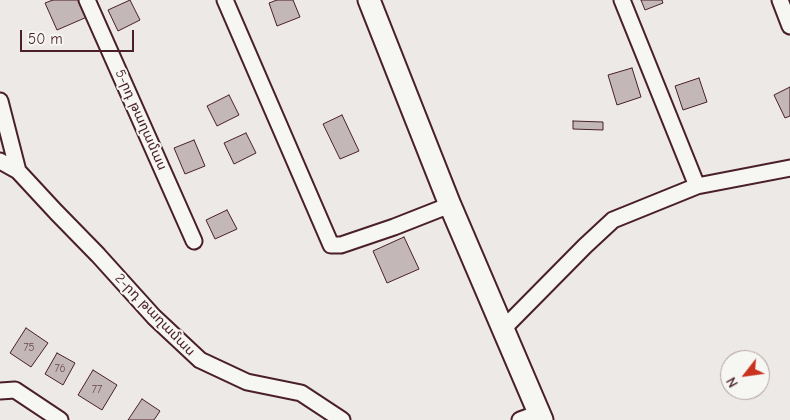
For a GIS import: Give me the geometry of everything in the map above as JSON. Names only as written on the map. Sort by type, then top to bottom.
[{"type":"main road","points":[[368,0],[450,205],[503,329],[534,418]]},
{"type":"street","name":"5-րդ թաղամաս","points":[[87,0],[194,241]]},
{"type":"street","points":[[225,0],[331,246],[341,245],[394,227],[450,205]]},
{"type":"street","points":[[622,0],[697,186]]},
{"type":"street","points":[[780,0],[790,26]]},
{"type":"street","points":[[0,101],[18,171]]},
{"type":"street","name":"2-րդ թաղամաս","points":[[0,161],[18,171],[154,317],[200,360],[247,382],[301,392],[342,420]]},
{"type":"street","points":[[503,329],[613,220],[697,186],[790,168]]},
{"type":"street","points":[[0,391],[15,390],[60,420]]},
{"type":"building","points":[[53,0],[79,0],[87,17],[57,30],[45,3]]},
{"type":"building","points":[[130,0],[140,20],[118,31],[108,10]]},
{"type":"building","points":[[277,0],[293,0],[300,17],[277,26],[269,3]]},
{"type":"building","points":[[641,0],[662,0],[663,3],[645,10]]},
{"type":"building","points":[[632,68],[641,97],[617,105],[608,75]]},
{"type":"building","points":[[699,78],[707,102],[683,110],[675,86]]},
{"type":"building","points":[[790,87],[790,116],[785,118],[774,95]]},
{"type":"building","points":[[229,95],[239,115],[217,126],[207,106]]},
{"type":"building","points":[[342,115],[359,151],[340,159],[323,124]]},
{"type":"building","points":[[573,121],[603,122],[603,130],[573,129]]},
{"type":"building","points":[[246,133],[256,153],[234,164],[224,143]]},
{"type":"building","points":[[194,140],[205,166],[185,174],[174,148]]},
{"type":"building","points":[[227,210],[237,229],[215,239],[206,220]]},
{"type":"building","points":[[404,237],[419,269],[387,283],[373,251]]},
{"type":"building","points":[[26,328],[48,343],[31,367],[10,353]]},
{"type":"building","points":[[57,353],[75,363],[63,385],[45,374]]},
{"type":"building","points":[[93,370],[117,385],[102,410],[78,395]]},
{"type":"building","points":[[142,399],[160,411],[154,420],[128,420]]}]
